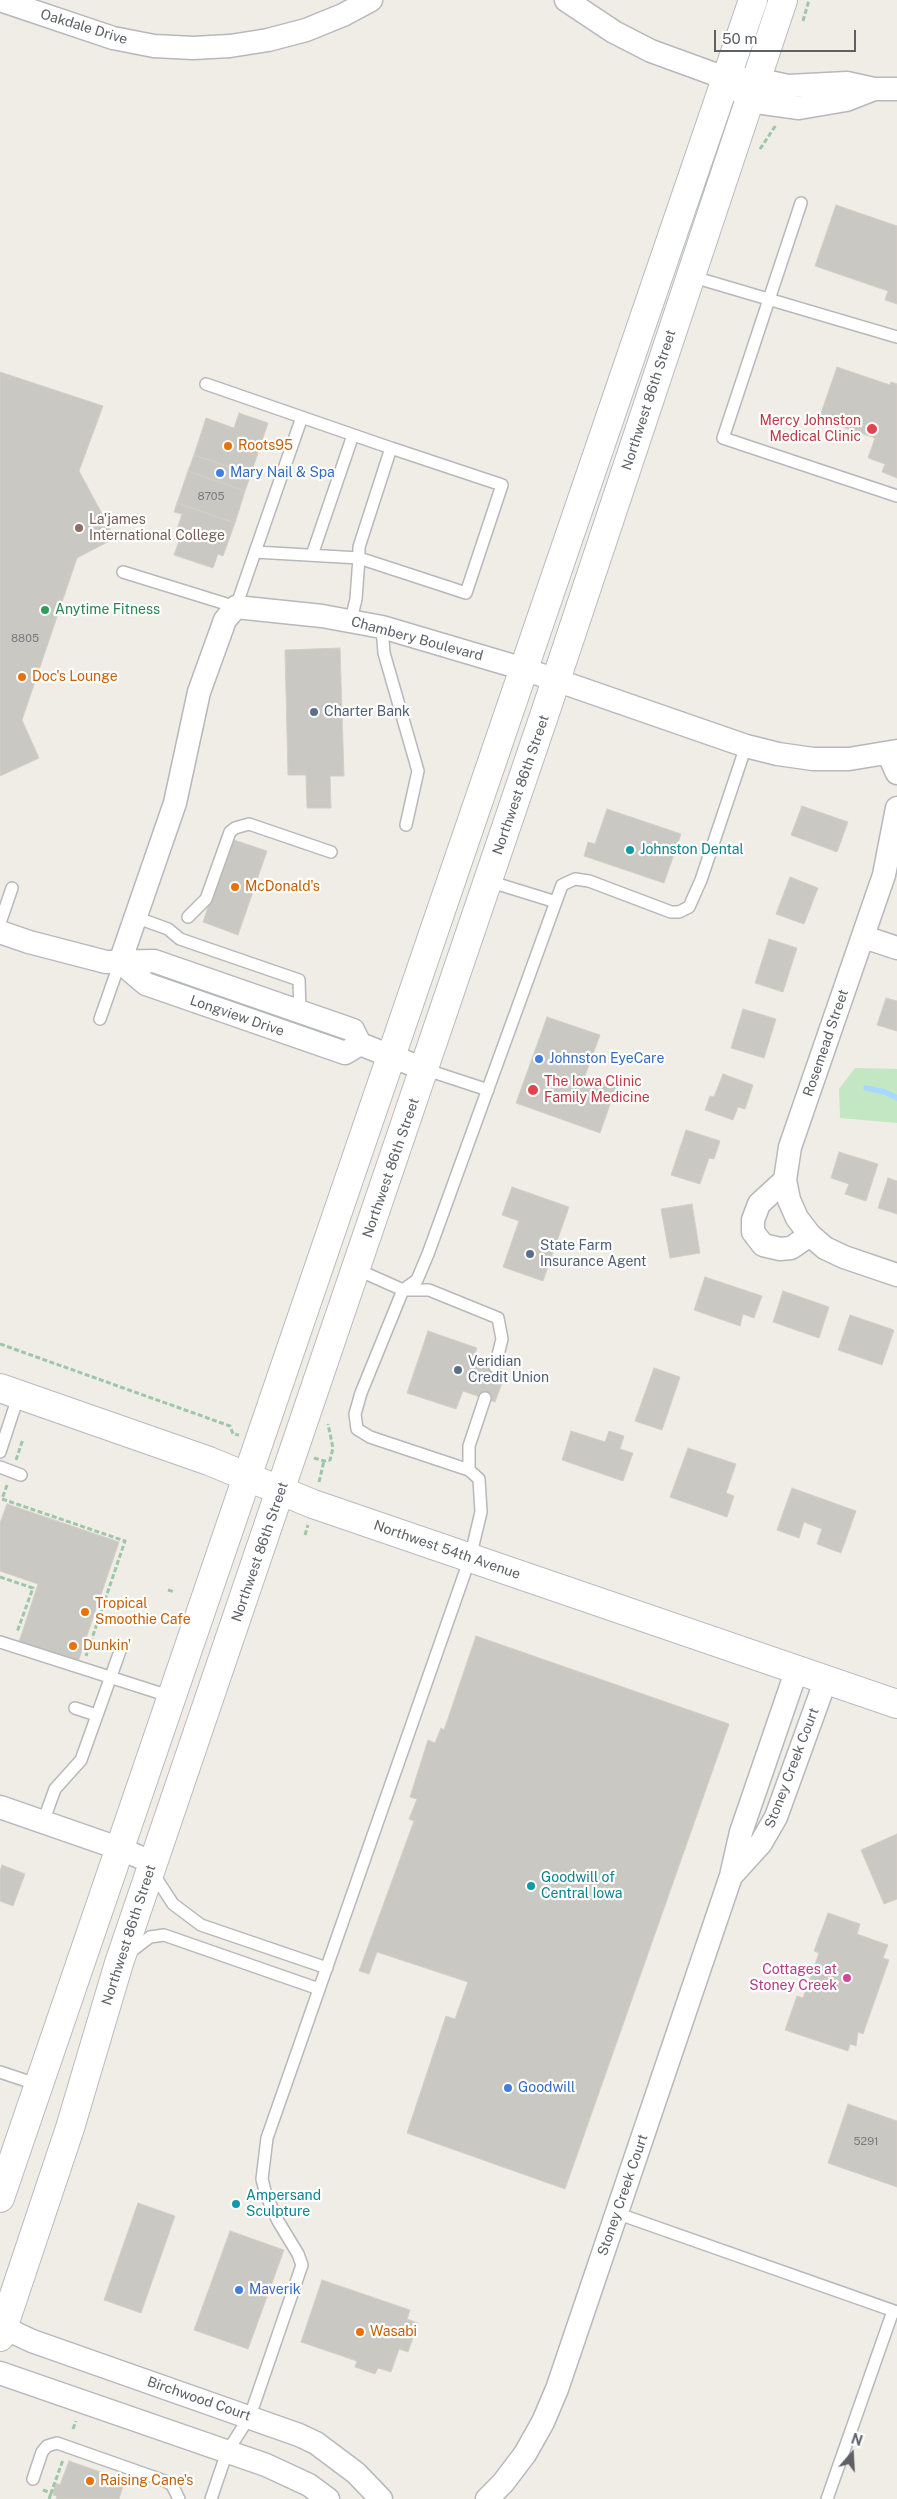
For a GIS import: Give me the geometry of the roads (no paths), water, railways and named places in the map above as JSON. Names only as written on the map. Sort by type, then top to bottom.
[{"type":"main road","points":[[0,2198],[728,79],[753,0]]},
{"type":"main road","name":"Northwest 86th Street","points":[[1,2330],[67,2137],[119,1963],[556,680],[783,0]]},
{"type":"main road","name":"Northwest 54th Avenue","points":[[10,1391],[248,1477],[281,1491],[470,1558],[897,1704]]},
{"type":"street","name":"Oakdale Drive","points":[[0,0],[113,38],[154,46],[193,48],[230,46],[268,40],[306,30],[371,0]]},
{"type":"street","points":[[566,0],[629,40],[799,108],[846,100],[891,87]]},
{"type":"street","points":[[120,962],[174,803],[199,692],[224,620],[236,608]]},
{"type":"street","name":"Chambery Boulevard","points":[[236,608],[351,620],[382,627],[524,669],[746,746],[778,754],[813,759],[894,759]]},
{"type":"street","name":"Rosemead Street","points":[[897,808],[884,875],[790,1147],[786,1180],[789,1200],[797,1218],[810,1235],[825,1248],[844,1257],[897,1275]]},
{"type":"street","name":"Longview Drive","points":[[0,932],[106,962],[154,961],[353,1030],[360,1044],[424,1069]]},
{"type":"street","points":[[864,937],[897,948]]},
{"type":"street","name":"Longview Drive","points":[[120,962],[146,984],[345,1053],[360,1044]]},
{"type":"street","points":[[786,1180],[759,1204],[753,1220],[753,1232],[763,1245],[780,1250],[790,1248],[810,1235]]},
{"type":"street","name":"Stoney Creek Court","points":[[487,2499],[503,2483],[524,2454],[543,2422],[732,1876],[741,1832],[797,1669]]},
{"type":"street","name":"Stoney Creek Court","points":[[732,1876],[762,1843],[776,1817],[826,1679]]},
{"type":"street","points":[[0,1807],[121,1849],[153,1863]]},
{"type":"street","name":"Birchwood Court","points":[[1,2330],[250,2416],[316,2443],[356,2472],[381,2499]]},
{"type":"street","points":[[0,2373],[288,2474],[309,2485],[328,2499]]},
{"type":"lane","points":[[801,203],[723,438],[897,496]]},
{"type":"lane","points":[[690,276],[897,336]]},
{"type":"lane","points":[[206,384],[502,485],[466,593],[359,558],[255,552]]},
{"type":"lane","points":[[123,572],[236,608],[302,417]]},
{"type":"lane","points":[[312,555],[353,435]]},
{"type":"lane","points":[[351,620],[356,598],[359,547],[391,448]]},
{"type":"lane","points":[[382,627],[384,654],[418,771],[406,825]]},
{"type":"lane","points":[[211,2499],[228,2452],[250,2416],[302,2265],[298,2254],[278,2221],[266,2196],[262,2179],[262,2164],[268,2138],[470,1558],[481,1512],[480,1479],[469,1470],[370,1437],[357,1429],[355,1414],[361,1392],[403,1290],[417,1280],[562,885],[575,879],[589,881],[671,912],[680,912],[690,907],[702,880],[746,746]]},
{"type":"lane","points":[[188,917],[206,899],[230,832],[235,828],[249,824],[330,852]]},
{"type":"lane","points":[[488,881],[556,902]]},
{"type":"lane","points":[[0,923],[12,888]]},
{"type":"lane","points":[[135,917],[168,929],[180,939],[299,980],[300,1011]]},
{"type":"lane","points":[[100,1020],[120,962]]},
{"type":"lane","points":[[424,1069],[488,1090]]},
{"type":"lane","points":[[356,1269],[403,1290],[429,1290],[498,1318],[502,1339],[495,1368]]},
{"type":"lane","points":[[0,1452],[10,1391]]},
{"type":"lane","points":[[469,1470],[469,1446],[484,1398]]},
{"type":"lane","points":[[0,1467],[21,1475]]},
{"type":"lane","points":[[0,1642],[100,1676],[111,1676],[172,1697]]},
{"type":"lane","points":[[43,1822],[55,1789],[81,1760],[120,1651]]},
{"type":"lane","points":[[75,1708],[96,1715]]},
{"type":"lane","points":[[153,1863],[158,1881],[173,1904],[201,1925],[327,1968]]},
{"type":"lane","points":[[119,1963],[150,1937],[164,1935],[319,1989]]},
{"type":"lane","points":[[0,2072],[39,2085]]},
{"type":"lane","points":[[616,2213],[895,2312],[828,2499]]},
{"type":"lane","points":[[34,2483],[42,2452],[47,2446],[57,2443],[165,2481],[172,2485],[179,2499]]},
{"type":"waterway","points":[[866,1088],[885,1092],[897,1098]]},
{"type":"place","name":"Mercy Johnston Medical Clinic","points":[[872,429]]},
{"type":"place","name":"Roots95","points":[[228,446]]},
{"type":"place","name":"Mary Nail & Spa","points":[[220,473]]},
{"type":"place","name":"La'james International College","points":[[79,528]]},
{"type":"place","name":"Anytime Fitness","points":[[45,610]]},
{"type":"place","name":"Doc's Lounge","points":[[22,677]]},
{"type":"place","name":"Charter Bank","points":[[314,712]]},
{"type":"place","name":"Johnston Dental","points":[[630,850]]},
{"type":"place","name":"McDonald's","points":[[235,887]]},
{"type":"place","name":"Johnston EyeCare","points":[[539,1059]]},
{"type":"place","name":"The Iowa Clinic Family Medicine","points":[[533,1090]]},
{"type":"place","name":"State Farm Insurance Agent","points":[[530,1254]]},
{"type":"place","name":"Veridian Credit Union","points":[[458,1370]]},
{"type":"place","name":"Tropical Smoothie Cafe","points":[[85,1612]]},
{"type":"place","name":"Dunkin'","points":[[73,1646]]},
{"type":"place","name":"Goodwill of Central Iowa","points":[[531,1886]]},
{"type":"place","name":"Cottages at Stoney Creek","points":[[847,1978]]},
{"type":"place","name":"Goodwill","points":[[508,2088]]},
{"type":"place","name":"Ampersand Sculpture","points":[[236,2204]]},
{"type":"place","name":"Maverik","points":[[239,2290]]},
{"type":"place","name":"Wasabi","points":[[360,2332]]},
{"type":"place","name":"Raising Cane's","points":[[90,2481]]}]
